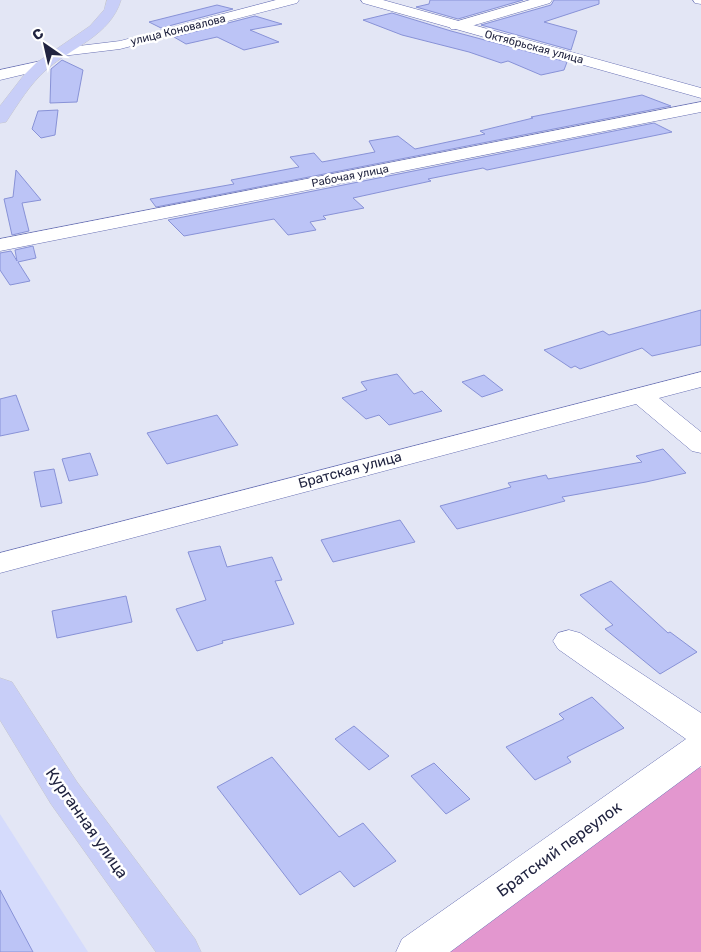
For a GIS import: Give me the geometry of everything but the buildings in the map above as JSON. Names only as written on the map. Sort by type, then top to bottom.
[{"type":"main road","points":[[0,118],[18,91],[41,66],[92,30],[108,14],[114,0]]},
{"type":"main road","name":"Курганная улица","points":[[0,691],[64,793],[180,952]]},
{"type":"street","name":"улица Коновалова","points":[[62,52],[120,45],[292,0]]},
{"type":"street","name":"Октябрьская улица","points":[[368,0],[701,94]]},
{"type":"street","points":[[456,26],[545,0]]},
{"type":"street","points":[[0,75],[41,66]]},
{"type":"street","name":"Рабочая улица","points":[[0,245],[701,107]]},
{"type":"street","name":"Братская улица","points":[[0,563],[701,379]]},
{"type":"street","points":[[639,394],[701,445]]},
{"type":"street","points":[[569,641],[701,731]]},
{"type":"street","name":"Братский переулок","points":[[417,952],[701,747]]},
{"type":"shaded area","points":[[699,767],[701,768],[701,952],[449,952]]},
{"type":"shaded area","points":[[0,814],[88,952],[0,952]]}]
